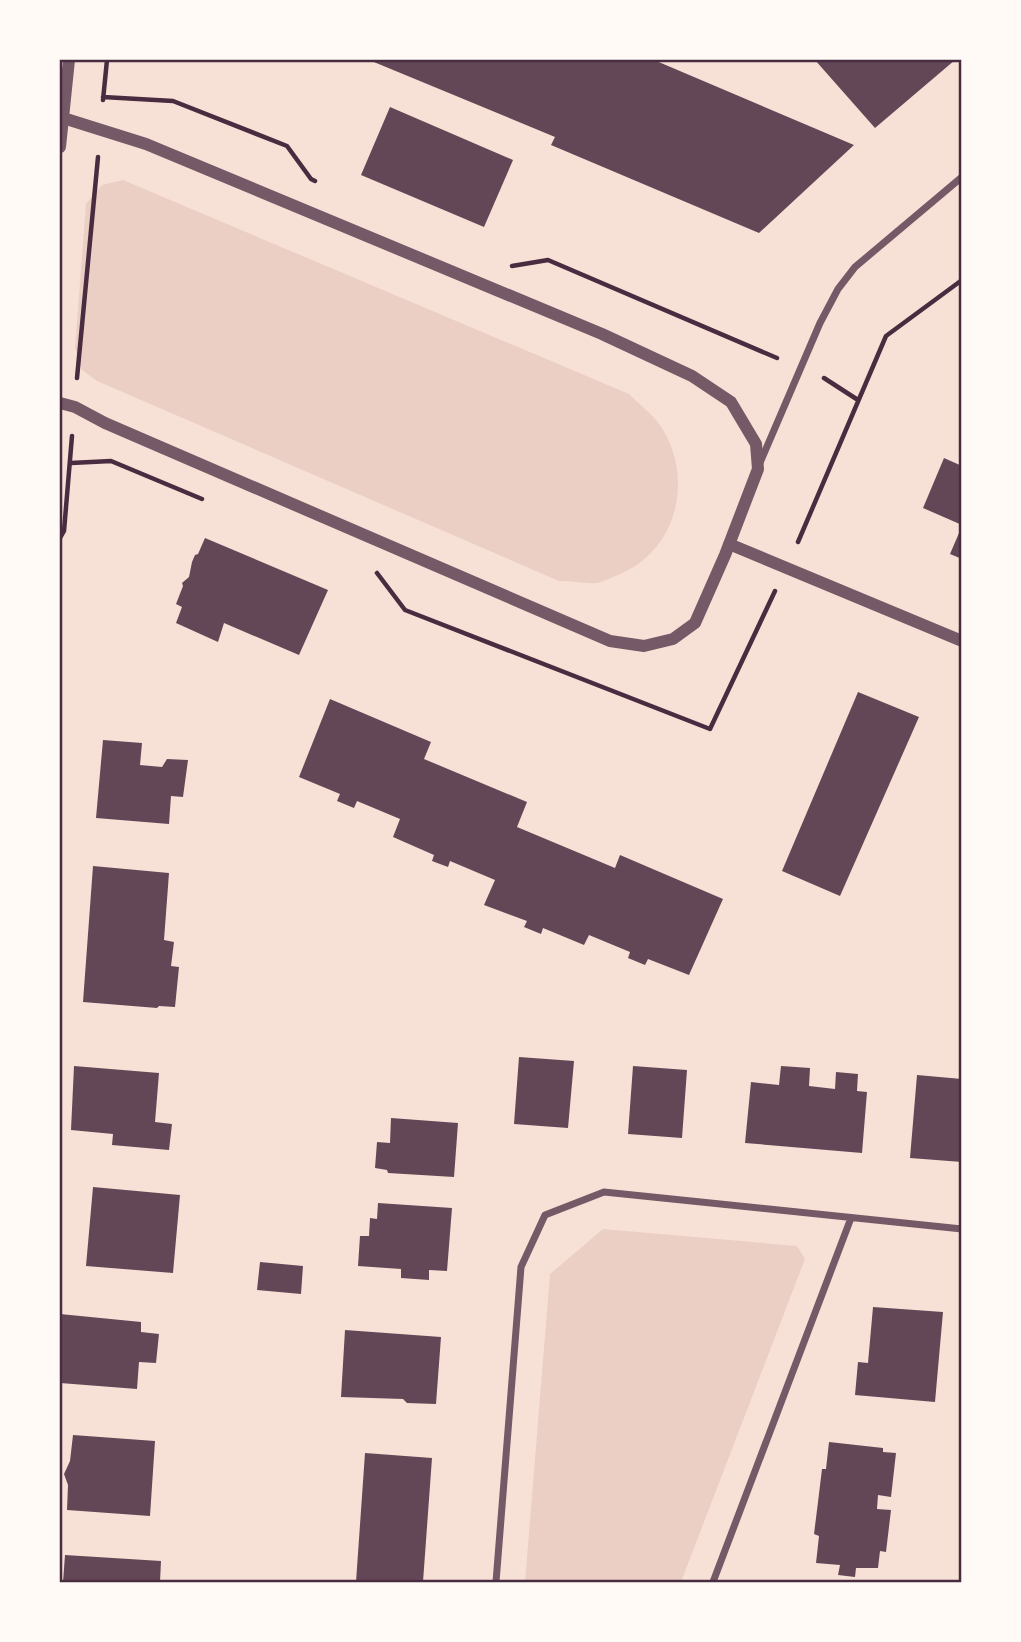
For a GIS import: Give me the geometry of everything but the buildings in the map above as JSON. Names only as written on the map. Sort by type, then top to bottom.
[{"type":"street","points":[[60,147],[69,60]]},
{"type":"street","points":[[61,118],[146,144],[602,334],[692,376],[732,402],[756,444],[758,469]]},
{"type":"street","points":[[60,403],[75,407],[118,429],[610,640],[644,646],[673,639],[695,623],[801,368],[838,289],[855,267],[961,177]]},
{"type":"street","points":[[729,544],[961,641]]},
{"type":"street","points":[[496,1583],[520,1267],[545,1215],[604,1192],[961,1229]]},
{"type":"street","points":[[713,1583],[850,1218]]},
{"type":"path","points":[[60,538],[64,531],[107,60]]},
{"type":"path","points":[[103,97],[173,101],[287,146],[311,179],[323,185]]},
{"type":"path","points":[[512,266],[548,260],[819,375],[858,400]]},
{"type":"path","points":[[786,568],[886,336],[961,281]]},
{"type":"shaded area","points":[[123,180],[629,394],[660,425],[671,445],[677,467],[675,510],[667,531],[655,549],[638,564],[602,582],[559,581],[97,381],[82,370],[75,348],[86,204],[102,185]]},
{"type":"shaded area","points":[[603,1229],[797,1246],[805,1259],[681,1582],[525,1582],[550,1274]]}]
